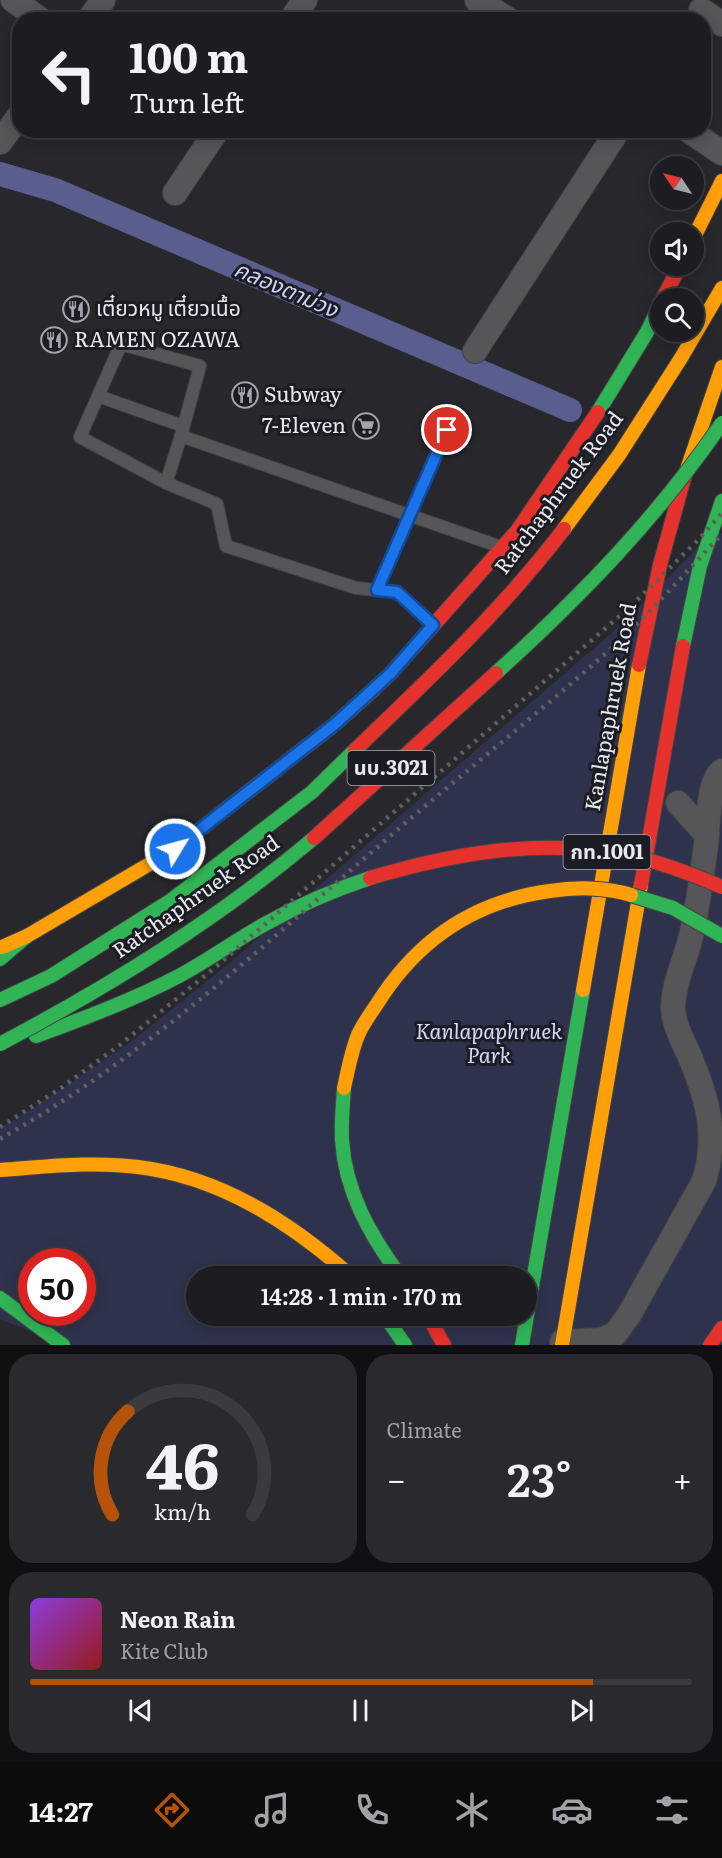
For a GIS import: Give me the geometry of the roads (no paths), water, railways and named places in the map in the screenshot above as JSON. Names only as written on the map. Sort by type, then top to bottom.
[{"type":"main road","points":[[702,222],[722,181]]},
{"type":"main road","name":"Ratchaphruek Road","points":[[0,999],[51,976],[170,901],[312,792],[445,663],[543,556],[619,455],[681,358],[722,288]]},
{"type":"main road","name":"Ratchaphruek Road","points":[[0,948],[27,936],[175,849],[335,724],[391,673],[517,531],[584,435],[650,326]]},
{"type":"main road","name":"Kanlapaphruek Road","points":[[522,1345],[641,651],[679,494],[722,368]]},
{"type":"main road","name":"Ratchaphruek Road","points":[[0,1046],[88,996],[178,940],[246,892],[317,835],[547,627],[643,528],[686,476],[722,423]]},
{"type":"main road","name":"กท.1001","points":[[562,1343],[689,610],[700,566],[722,501]]},
{"type":"main road","points":[[0,1046],[105,1010],[151,990],[199,965],[264,925],[341,888],[440,859],[472,853],[526,848],[576,849],[633,857],[661,864],[722,887]]},
{"type":"main road","points":[[393,1266],[362,1216],[352,1191],[342,1142],[344,1088],[353,1048],[362,1028],[382,994],[415,956],[437,936],[468,915],[491,904],[516,896],[563,888],[614,890],[644,896],[666,903],[693,916],[722,936]]},
{"type":"main road","points":[[0,959],[11,952],[21,939],[27,936]]},
{"type":"main road","points":[[0,1170],[101,1165],[140,1167],[176,1174],[248,1202],[280,1220],[309,1240],[339,1266]]},
{"type":"main road","points":[[0,1298],[63,1345]]},
{"type":"main road","points":[[392,1326],[405,1345]]},
{"type":"main road","points":[[434,1326],[444,1345]]},
{"type":"main road","points":[[710,1345],[722,1328]]},
{"type":"street","points":[[13,0],[30,12]]},
{"type":"street","points":[[477,0],[496,12]]},
{"type":"street","points":[[0,142],[12,126]]},
{"type":"street","points":[[175,193],[212,138]]},
{"type":"street","points":[[475,351],[613,138]]},
{"type":"street","points":[[700,138],[722,153]]},
{"type":"street","points":[[562,1343],[601,1340],[615,1334],[629,1315],[704,1181],[710,1161],[709,1108],[712,1089],[676,1026],[673,1006],[678,978],[689,943],[707,835],[712,784],[722,771]]},
{"type":"street","points":[[678,802],[707,835]]},
{"type":"lane","points":[[166,483],[200,366],[121,344],[80,437],[166,483],[216,504],[226,546],[356,588],[397,592],[433,625]]},
{"type":"lane","points":[[98,396],[182,431],[502,547]]},
{"type":"lane","points":[[377,590],[447,430]]},
{"type":"waterway","name":"คลองตาม่วง","points":[[0,174],[55,190],[570,410]]},
{"type":"railway","points":[[0,1127],[61,1088],[121,1044],[218,965],[631,606],[722,513]]},
{"type":"railway","points":[[0,1139],[104,1073],[202,998],[606,653],[651,610],[722,534]]},
{"type":"place","name":"เตี๋ยวหมู เตี๋ยวเนื้อ","points":[[76,309]]},
{"type":"place","name":"RAMEN OZAWA","points":[[54,340]]},
{"type":"place","name":"Subway","points":[[245,395]]},
{"type":"place","name":"7-Eleven","points":[[366,426]]},
{"type":"park label","name":"Kanlapaphruek Park","points":[[489,1044]]}]
